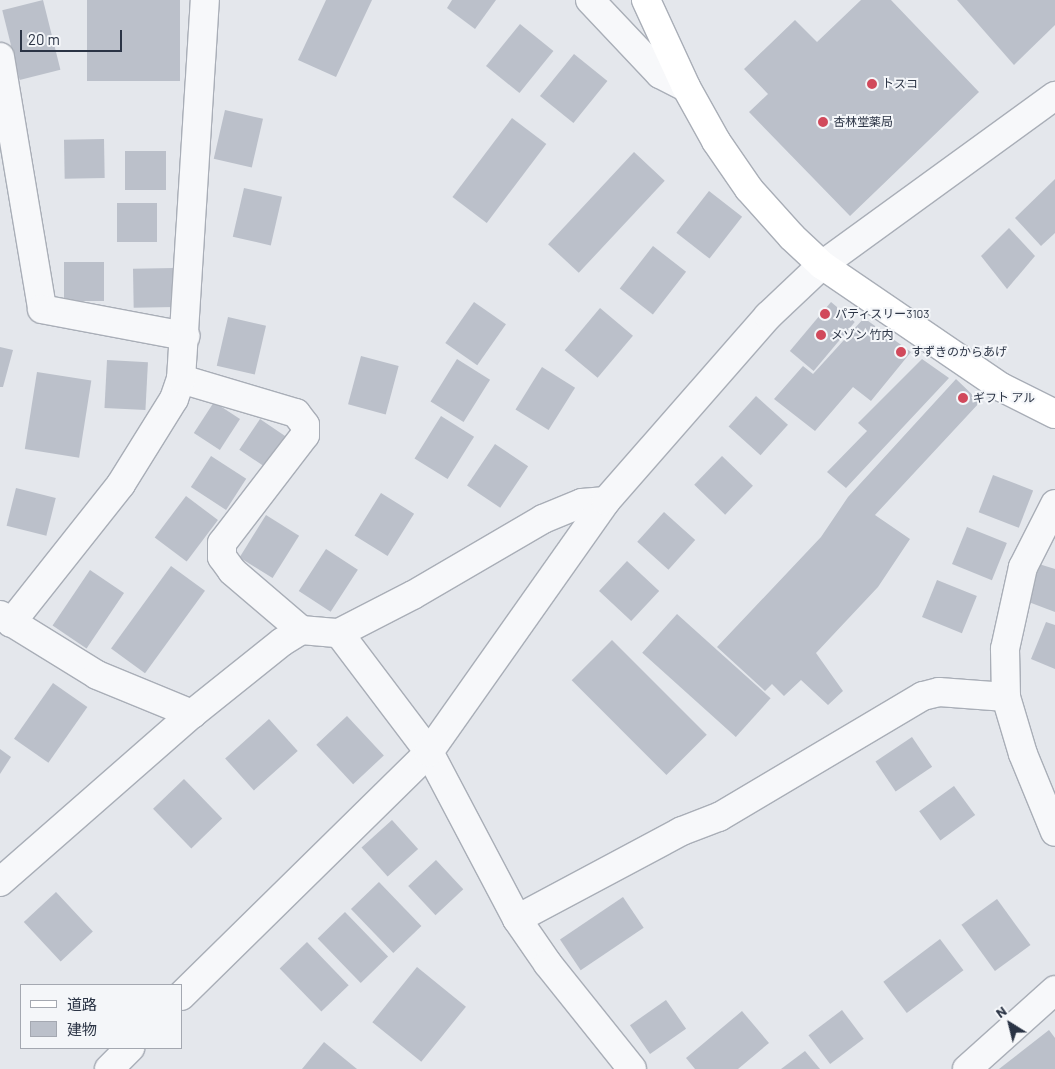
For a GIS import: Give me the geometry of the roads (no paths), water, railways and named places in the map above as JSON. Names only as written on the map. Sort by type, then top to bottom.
[{"type":"main road","points":[[646,0],[686,88],[749,189],[822,265],[1001,387],[1055,414]]},
{"type":"street","points":[[192,714],[97,675],[6,619],[121,484],[174,399],[181,379],[205,0]]},
{"type":"street","points":[[590,0],[660,74],[686,88]]},
{"type":"street","points":[[0,57],[42,309],[185,336]]},
{"type":"street","points":[[182,995],[429,752],[606,501],[768,316],[822,265],[1055,96]]},
{"type":"street","points":[[181,379],[296,413],[305,425],[305,435],[222,543],[222,557],[232,571],[301,630],[339,633],[413,595],[543,519],[582,503],[606,501]]},
{"type":"street","points":[[1055,504],[1023,567],[1012,605],[1004,649],[1006,697],[1023,754],[1055,832]]},
{"type":"street","points":[[0,882],[192,714],[301,630]]},
{"type":"street","points":[[339,633],[429,752],[517,919],[620,1065]]},
{"type":"street","points":[[517,919],[682,831],[719,817],[851,742],[923,696],[939,692],[1006,697]]},
{"type":"street","points":[[973,1068],[1055,990]]},
{"type":"street","points":[[109,1069],[129,1049]]},
{"type":"place","name":"トスコ","points":[[872,84]]},
{"type":"place","name":"杏林堂薬局","points":[[823,122]]},
{"type":"place","name":"パティスリー3103","points":[[825,314]]},
{"type":"place","name":"メゾン 竹内","points":[[821,335]]},
{"type":"place","name":"すずきのからあげ","points":[[901,352]]},
{"type":"place","name":"ギフト アル","points":[[963,398]]}]
